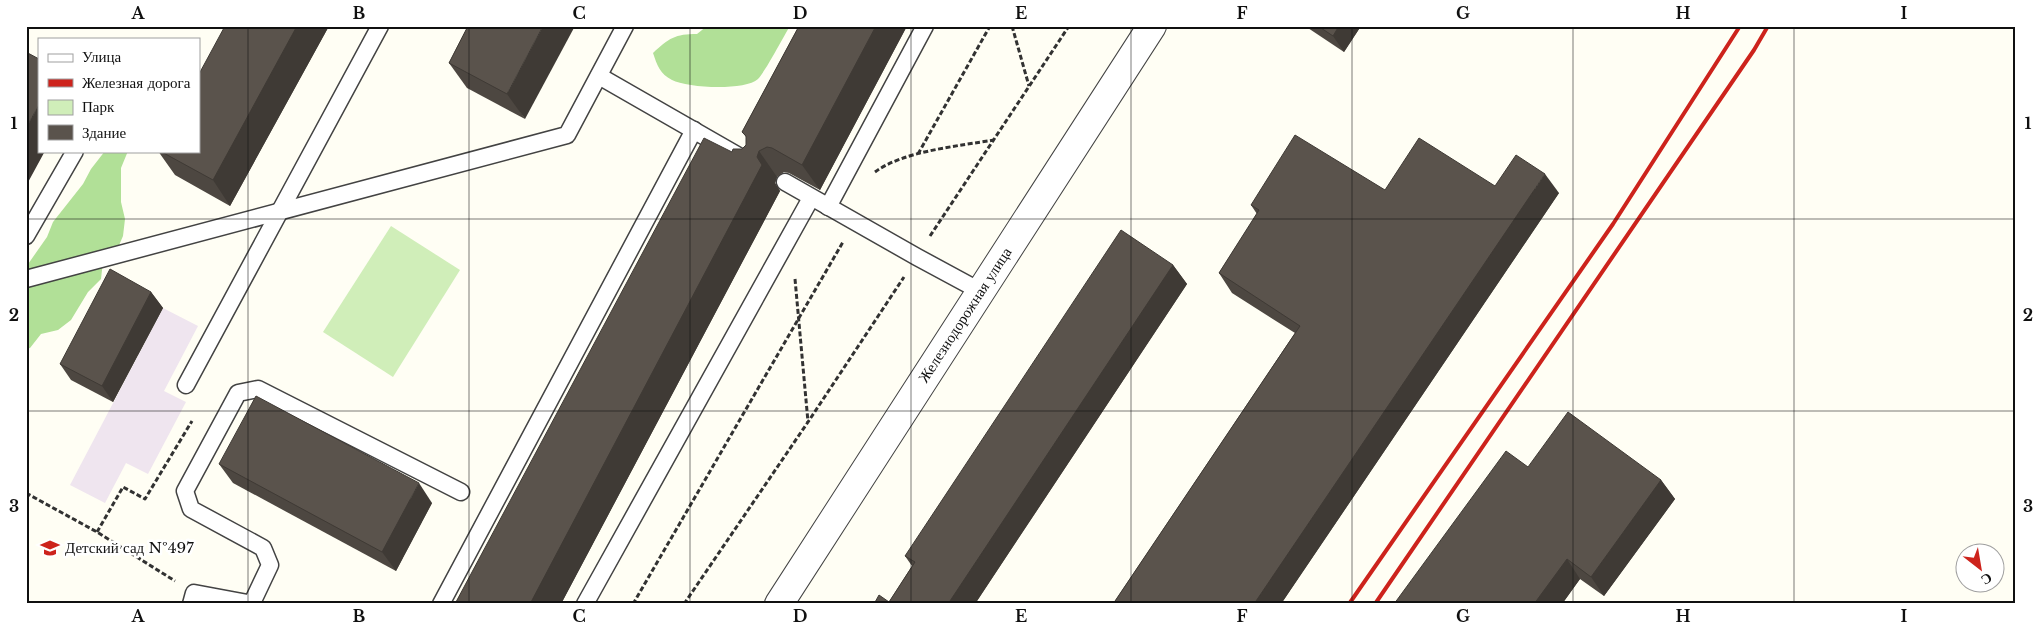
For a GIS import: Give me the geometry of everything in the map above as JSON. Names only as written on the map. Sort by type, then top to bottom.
[{"type":"street","name":"Железнодорожная улица","points":[[779,604],[1152,26]]},
{"type":"lane","points":[[186,384],[380,26]]},
{"type":"lane","points":[[26,279],[567,135],[625,26]]},
{"type":"lane","points":[[828,207],[925,26]]},
{"type":"lane","points":[[599,76],[755,166]]},
{"type":"lane","points":[[441,604],[694,130]]},
{"type":"lane","points":[[26,236],[74,152]]},
{"type":"lane","points":[[785,182],[980,291]]},
{"type":"lane","points":[[585,604],[811,198]]},
{"type":"lane","points":[[193,598],[253,603],[270,565],[263,548],[191,509],[185,491],[238,393],[258,389],[461,492]]},
{"type":"path","points":[[918,154],[990,26]]},
{"type":"path","points":[[1012,26],[1030,86]]},
{"type":"path","points":[[684,604],[808,422],[1069,26]]},
{"type":"path","points":[[874,173],[882,167],[918,154],[994,140]]},
{"type":"path","points":[[633,604],[854,222]]},
{"type":"path","points":[[791,234],[808,422]]},
{"type":"path","points":[[97,532],[123,487],[145,499],[198,412],[186,384]]},
{"type":"path","points":[[26,493],[97,532],[193,598]]},
{"type":"shaded area","points":[[163,308],[198,326],[164,391],[186,402],[148,474],[126,463],[105,503],[70,485]]},
{"type":"green space","points":[[707,26],[790,26],[762,74],[751,83],[729,87],[690,85],[679,83],[665,75],[653,53],[673,38],[697,34]]},
{"type":"green space","points":[[104,152],[128,152],[121,168],[121,202],[125,219],[123,236],[117,250],[103,261],[101,279],[88,292],[71,320],[58,330],[41,334],[30,348],[26,349],[26,267],[47,237],[53,222],[83,184],[91,169]]},
{"type":"green space","points":[[391,226],[460,270],[393,377],[323,332]]},
{"type":"building","points":[[225,26],[297,26],[213,180],[162,152],[200,152],[200,72]]},
{"type":"building","points":[[468,26],[543,26],[507,94],[449,63]]},
{"type":"building","points":[[799,26],[876,26],[802,165],[772,148],[767,147],[759,151],[757,157],[762,165],[530,604],[460,604],[456,602],[704,138],[732,152],[733,149],[742,149],[746,145],[746,136],[742,132]]},
{"type":"building","points":[[1318,26],[1339,26],[1333,36]]},
{"type":"building","points":[[26,52],[38,58],[38,107],[26,128]]},
{"type":"building","points":[[1295,135],[1385,190],[1419,138],[1495,186],[1516,155],[1545,174],[1254,604],[1113,604],[1300,326],[1219,273],[1259,210],[1251,205]]},
{"type":"building","points":[[1121,230],[1173,265],[948,604],[874,604],[879,595],[889,602],[915,562],[905,556]]},
{"type":"building","points":[[110,269],[151,292],[102,386],[60,364]]},
{"type":"building","points":[[256,396],[419,483],[382,552],[219,464]]},
{"type":"building","points":[[1568,412],[1661,480],[1591,577],[1567,559],[1534,604],[1394,604],[1506,451],[1528,467]]},
{"type":"railway","points":[[1349,604],[1613,224],[1740,26]]},
{"type":"railway","points":[[1375,604],[1754,50],[1768,26]]},
{"type":"place","name":"Детский сад №497","points":[[50,548]]}]
